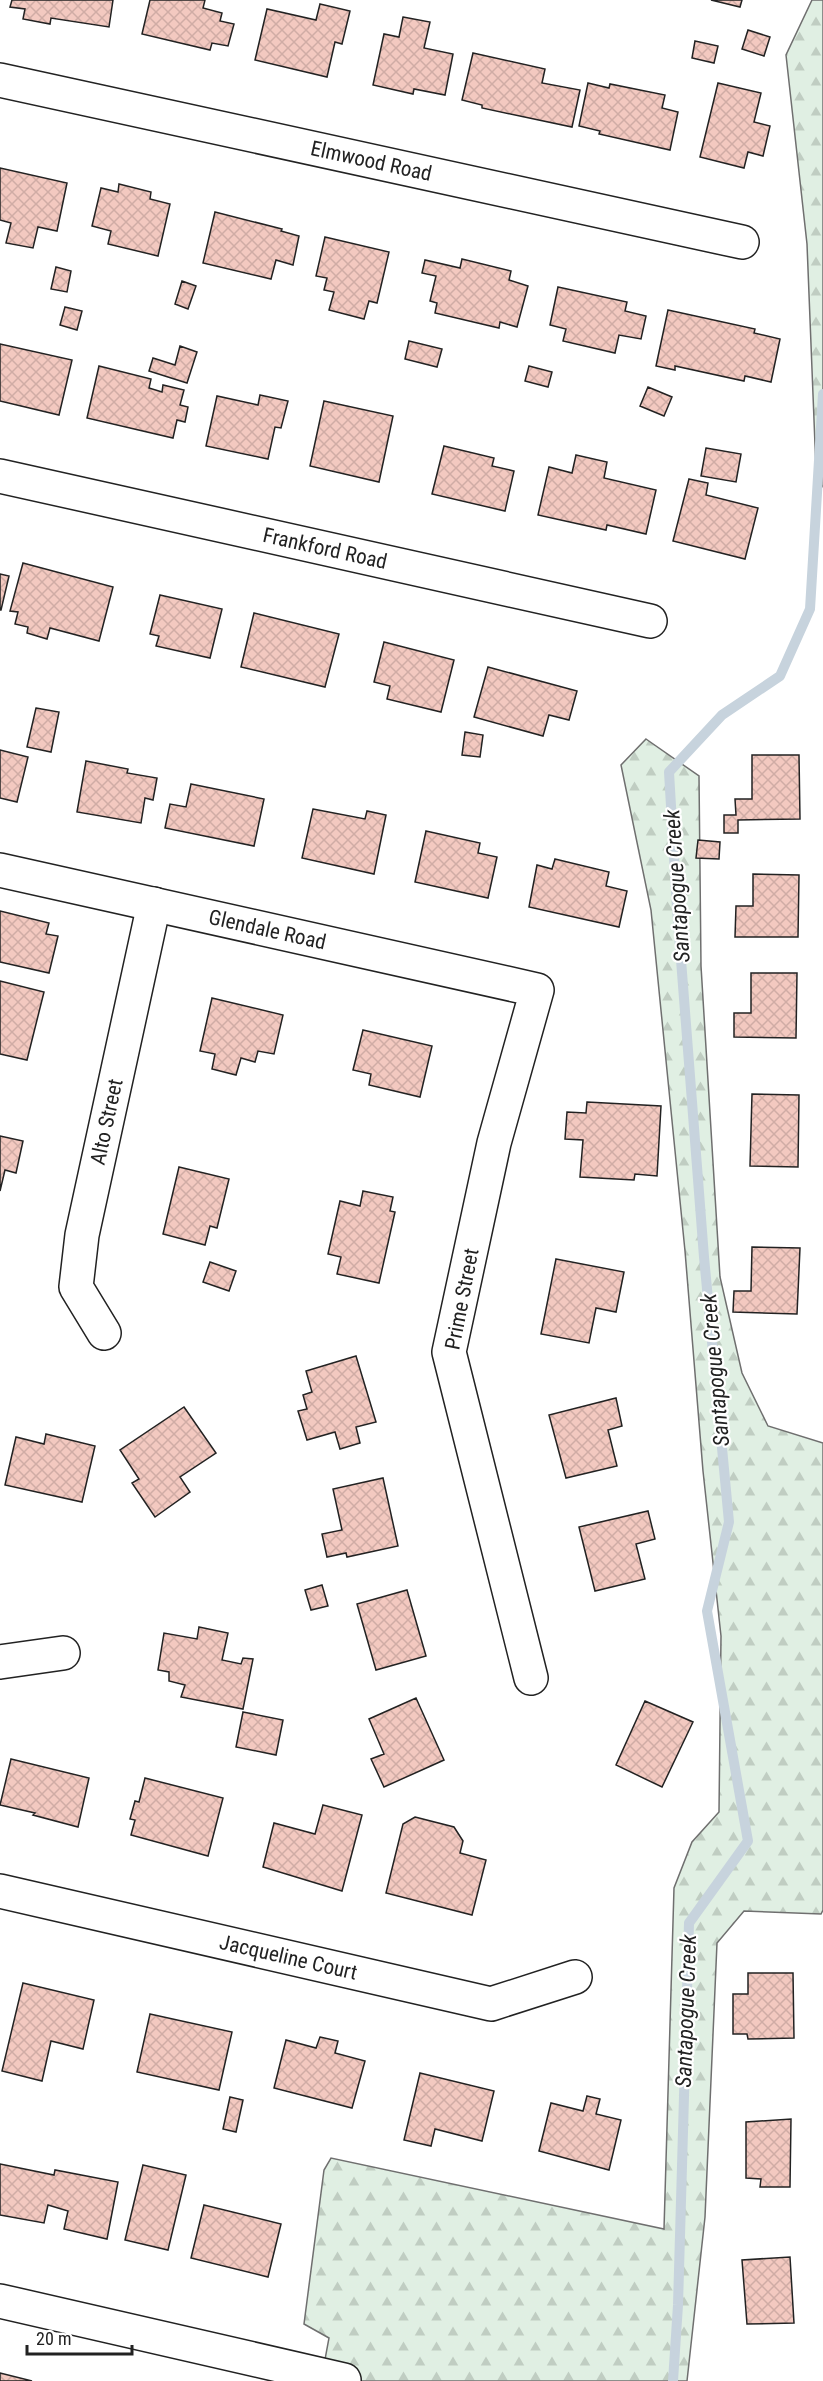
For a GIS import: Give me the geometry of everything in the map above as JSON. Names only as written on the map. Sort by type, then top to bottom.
[{"type":"street","name":"Elmwood Road","points":[[0,80],[742,242]]},
{"type":"street","name":"Frankford Road","points":[[0,476],[650,621]]},
{"type":"street","name":"Glendale Road","points":[[0,870],[537,990]]},
{"type":"street","name":"Alto Street","points":[[104,1333],[76,1287],[82,1235],[154,904]]},
{"type":"street","name":"Prime Street","points":[[531,1678],[449,1352],[494,1143],[537,990]]},
{"type":"street","points":[[0,1662],[63,1653]]},
{"type":"street","name":"Jacqueline Court","points":[[0,1891],[491,2004],[575,1977]]},
{"type":"street","points":[[0,2301],[344,2380]]},
{"type":"green space","points":[[812,0],[823,0],[823,485],[817,495],[807,244],[786,55]]},
{"type":"green space","points":[[646,739],[699,776],[701,966],[720,1277],[742,1373],[768,1426],[823,1443],[823,1910],[821,1914],[744,1911],[717,1943],[705,2217],[687,2381],[321,2381],[329,2338],[304,2324],[324,2170],[331,2158],[664,2229],[674,1888],[692,1842],[719,1812],[721,1636],[703,1471],[685,1251],[651,910],[621,765]]},
{"type":"building","points":[[12,0],[113,0],[109,27],[51,18],[50,24],[23,19],[25,9],[10,7]]},
{"type":"building","points":[[150,0],[205,0],[203,8],[222,13],[220,21],[234,24],[228,46],[212,43],[210,50],[142,34]]},
{"type":"building","points":[[711,0],[742,0],[740,7]]},
{"type":"building","points":[[320,4],[350,11],[342,44],[335,42],[327,77],[255,60],[267,9],[316,20]]},
{"type":"building","points":[[403,17],[430,22],[424,48],[453,54],[445,95],[414,89],[413,94],[373,85],[384,34],[399,37]]},
{"type":"building","points":[[748,30],[770,37],[764,56],[742,49]]},
{"type":"building","points":[[695,41],[718,46],[714,63],[692,58]]},
{"type":"building","points":[[473,53],[545,69],[542,83],[580,90],[572,127],[482,108],[482,105],[462,100]]},
{"type":"building","points":[[588,83],[609,88],[610,84],[665,95],[662,108],[678,112],[670,150],[599,134],[600,131],[579,126]]},
{"type":"building","points":[[718,83],[761,93],[754,122],[770,126],[763,156],[748,152],[744,168],[700,157]]},
{"type":"building","points":[[0,168],[67,183],[57,231],[38,227],[33,248],[6,243],[11,223],[0,220]]},
{"type":"building","points":[[119,184],[151,192],[150,199],[170,204],[158,256],[108,244],[111,231],[92,226],[101,188],[118,192]]},
{"type":"building","points":[[215,212],[282,229],[281,231],[299,236],[293,265],[276,260],[271,279],[203,263]]},
{"type":"building","points":[[325,237],[389,252],[377,303],[369,301],[364,319],[329,310],[334,292],[324,290],[327,278],[316,276]]},
{"type":"building","points":[[462,259],[511,271],[509,280],[528,286],[517,327],[500,322],[499,328],[435,313],[437,303],[430,301],[436,276],[422,273],[425,260],[460,268]]},
{"type":"building","points":[[56,267],[71,271],[67,292],[51,289]]},
{"type":"building","points":[[182,281],[196,286],[188,309],[175,304]]},
{"type":"building","points":[[558,287],[627,302],[625,311],[646,316],[641,339],[619,335],[615,353],[563,341],[566,329],[550,325]]},
{"type":"building","points":[[65,307],[82,311],[77,330],[60,325]]},
{"type":"building","points":[[668,310],[755,329],[754,333],[780,339],[771,382],[745,376],[744,381],[675,366],[675,370],[656,366]]},
{"type":"building","points":[[409,341],[442,349],[437,367],[405,359]]},
{"type":"building","points":[[0,344],[72,360],[59,415],[0,401]]},
{"type":"building","points":[[180,346],[197,352],[187,383],[149,371],[153,358],[175,365]]},
{"type":"building","points":[[99,366],[151,379],[149,388],[162,392],[163,385],[184,390],[180,405],[188,407],[185,422],[177,420],[173,438],[87,418]]},
{"type":"building","points":[[529,366],[552,372],[548,387],[525,381]]},
{"type":"building","points":[[648,387],[672,397],[664,416],[640,406]]},
{"type":"building","points":[[260,395],[288,401],[281,428],[275,427],[268,459],[206,446],[217,396],[258,405]]},
{"type":"building","points":[[324,401],[393,416],[379,482],[310,466]]},
{"type":"building","points":[[444,446],[494,458],[492,466],[514,471],[505,511],[432,494]]},
{"type":"building","points":[[706,448],[741,454],[736,482],[701,476]]},
{"type":"building","points":[[576,455],[607,462],[604,478],[656,490],[646,534],[607,525],[606,530],[538,515],[549,467],[572,473]]},
{"type":"building","points":[[689,479],[708,483],[706,495],[758,508],[745,559],[673,541]]},
{"type":"building","points":[[23,563],[113,587],[99,641],[50,628],[47,639],[27,633],[28,627],[15,624],[18,612],[10,611]]},
{"type":"building","points":[[0,574],[9,576],[1,610],[0,610]]},
{"type":"building","points":[[160,595],[222,609],[210,658],[156,646],[159,636],[150,634]]},
{"type":"building","points":[[254,613],[339,634],[325,687],[241,667]]},
{"type":"building","points":[[384,642],[454,660],[441,712],[387,699],[390,686],[374,682]]},
{"type":"building","points":[[488,667],[577,691],[569,720],[549,715],[543,736],[474,717]]},
{"type":"building","points":[[36,708],[59,712],[51,752],[27,747]]},
{"type":"building","points":[[465,732],[483,735],[480,757],[462,755]]},
{"type":"building","points":[[0,750],[28,757],[17,802],[0,798]]},
{"type":"building","points":[[752,755],[799,755],[800,819],[738,820],[738,833],[724,833],[724,815],[736,815],[735,799],[752,799]]},
{"type":"building","points":[[86,761],[128,769],[127,773],[157,778],[153,800],[145,798],[141,823],[77,812]]},
{"type":"building","points":[[191,784],[264,799],[254,846],[165,828],[170,804],[186,807]]},
{"type":"building","points":[[313,809],[365,819],[367,811],[386,815],[374,874],[302,858]]},
{"type":"building","points":[[426,831],[480,843],[478,853],[497,857],[488,898],[415,882]]},
{"type":"building","points":[[698,840],[720,842],[719,859],[696,858]]},
{"type":"building","points":[[555,859],[609,872],[606,886],[627,891],[619,927],[529,907],[537,865],[552,869]]},
{"type":"building","points":[[753,874],[799,875],[798,937],[735,937],[736,906],[753,906]]},
{"type":"building","points":[[0,911],[49,923],[46,934],[58,936],[49,973],[0,962]]},
{"type":"building","points":[[751,973],[797,973],[796,1038],[734,1037],[734,1013],[751,1013]]},
{"type":"building","points":[[0,981],[44,992],[27,1060],[0,1054]]},
{"type":"building","points":[[212,998],[283,1015],[274,1054],[258,1051],[255,1062],[241,1058],[236,1075],[212,1069],[215,1054],[200,1051]]},
{"type":"building","points":[[363,1030],[432,1046],[420,1097],[369,1085],[371,1074],[353,1070]]},
{"type":"building","points":[[752,1094],[799,1095],[798,1167],[750,1166]]},
{"type":"building","points":[[587,1102],[661,1106],[657,1176],[635,1174],[634,1180],[580,1177],[583,1140],[565,1139],[567,1112],[586,1113]]},
{"type":"building","points":[[0,1136],[23,1141],[16,1173],[5,1170],[0,1191]]},
{"type":"building","points":[[179,1167],[229,1179],[217,1228],[210,1226],[205,1245],[163,1234]]},
{"type":"building","points":[[363,1191],[393,1197],[390,1211],[395,1212],[379,1283],[337,1274],[341,1257],[328,1254],[340,1201],[360,1206]]},
{"type":"building","points":[[752,1247],[800,1248],[797,1314],[733,1312],[734,1291],[751,1291]]},
{"type":"building","points":[[556,1259],[624,1272],[616,1312],[596,1308],[589,1343],[541,1334]]},
{"type":"building","points":[[210,1262],[236,1271],[229,1291],[203,1282]]},
{"type":"building","points":[[356,1356],[376,1422],[356,1427],[360,1443],[340,1449],[335,1432],[307,1440],[298,1411],[307,1409],[303,1395],[312,1392],[306,1371]]},
{"type":"building","points":[[616,1398],[622,1426],[608,1430],[617,1466],[566,1478],[549,1415]]},
{"type":"building","points":[[184,1407],[216,1453],[180,1477],[190,1492],[155,1517],[132,1483],[139,1479],[120,1450]]},
{"type":"building","points":[[46,1434],[95,1446],[82,1502],[5,1485],[16,1437],[44,1444]]},
{"type":"building","points":[[383,1478],[398,1546],[347,1557],[346,1553],[327,1557],[322,1534],[342,1530],[333,1489]]},
{"type":"building","points":[[648,1511],[655,1539],[636,1544],[645,1579],[595,1591],[579,1527]]},
{"type":"building","points":[[322,1585],[328,1606],[311,1610],[305,1590]]},
{"type":"building","points":[[407,1590],[426,1656],[376,1670],[357,1604]]},
{"type":"building","points":[[199,1627],[228,1633],[222,1660],[241,1664],[243,1658],[253,1659],[243,1709],[181,1697],[185,1685],[169,1681],[169,1672],[158,1670],[164,1633],[197,1639]]},
{"type":"building","points":[[416,1698],[444,1760],[384,1787],[371,1759],[384,1754],[369,1719]]},
{"type":"building","points":[[645,1701],[693,1722],[662,1787],[616,1765]]},
{"type":"building","points":[[243,1712],[283,1720],[276,1755],[236,1747]]},
{"type":"building","points":[[11,1759],[89,1778],[78,1827],[33,1815],[35,1813],[0,1805]]},
{"type":"building","points":[[145,1778],[223,1798],[208,1856],[131,1835],[135,1820],[130,1819],[135,1801],[139,1802]]},
{"type":"building","points":[[323,1805],[362,1815],[342,1891],[263,1867],[274,1823],[315,1834]]},
{"type":"building","points":[[415,1817],[454,1827],[463,1841],[460,1853],[486,1860],[472,1915],[386,1893],[403,1824]]},
{"type":"building","points":[[748,1973],[793,1973],[794,2038],[748,2039],[747,2034],[733,2034],[733,1994],[748,1994]]},
{"type":"building","points":[[23,1983],[94,2000],[83,2049],[51,2041],[42,2081],[2,2071]]},
{"type":"building","points":[[150,2014],[232,2032],[219,2090],[137,2072]]},
{"type":"building","points":[[320,2037],[338,2041],[335,2053],[365,2061],[352,2108],[274,2088],[286,2040],[316,2048]]},
{"type":"building","points":[[420,2073],[494,2091],[482,2141],[435,2129],[431,2146],[404,2140]]},
{"type":"building","points":[[587,2096],[600,2099],[596,2114],[621,2120],[609,2170],[539,2151],[551,2103],[583,2111]]},
{"type":"building","points":[[230,2097],[243,2100],[236,2132],[223,2129]]},
{"type":"building","points":[[791,2119],[790,2187],[760,2187],[761,2179],[746,2178],[746,2122]]},
{"type":"building","points":[[0,2164],[54,2175],[55,2170],[118,2182],[107,2239],[64,2229],[68,2211],[48,2205],[44,2223],[0,2215]]},
{"type":"building","points":[[143,2165],[186,2175],[168,2250],[125,2240]]},
{"type":"building","points":[[204,2205],[281,2224],[268,2277],[191,2258]]},
{"type":"building","points":[[790,2257],[794,2323],[747,2324],[742,2260]]},
{"type":"building","points":[[0,2373],[32,2381],[0,2381]]},
{"type":"waterway","name":"Santapogue Creek","points":[[673,2381],[678,2305],[689,1923],[748,1841],[707,1611],[729,1522],[704,1257],[677,908],[669,772],[722,715],[780,676],[810,609],[823,394]]}]
